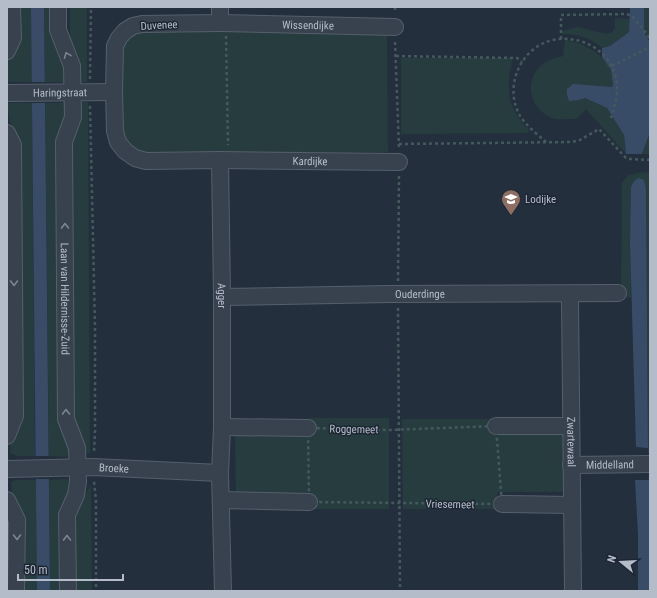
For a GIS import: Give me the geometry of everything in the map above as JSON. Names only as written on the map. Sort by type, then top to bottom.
[{"type":"street","points":[[7,51],[13,38],[12,7]]},
{"type":"street","name":"Laan van Hildernisse-Zuid","points":[[58,7],[58,30],[72,66],[74,116],[64,142],[66,419],[85,467],[78,482],[76,495],[67,515],[68,591]]},
{"type":"street","points":[[220,7],[223,23]]},
{"type":"street","name":"Wissendijke","points":[[223,23],[395,26]]},
{"type":"street","name":"Duvenee","points":[[114,92],[115,46],[125,31],[133,26],[142,24],[223,23]]},
{"type":"street","points":[[114,92],[115,131],[118,142],[125,151],[135,158],[146,161],[224,160]]},
{"type":"street","name":"Haringstraat","points":[[7,93],[114,92]]},
{"type":"street","points":[[7,133],[13,145],[15,416],[7,436]]},
{"type":"street","name":"Kardijke","points":[[224,160],[399,162]]},
{"type":"street","name":"Agger","points":[[223,591],[220,473],[222,426],[224,160]]},
{"type":"street","name":"Ouderdinge","points":[[222,297],[389,294],[618,293]]},
{"type":"street","name":"Zwartewaal","points":[[566,294],[570,300],[573,591]]},
{"type":"street","points":[[222,426],[308,428]]},
{"type":"street","points":[[496,426],[571,426]]},
{"type":"street","name":"Middelland","points":[[571,464],[650,464]]},
{"type":"street","name":"Broeke","points":[[7,469],[85,467],[220,473]]},
{"type":"street","points":[[7,500],[17,520],[16,591]]},
{"type":"street","points":[[221,500],[309,502]]},
{"type":"street","points":[[502,504],[572,505]]},
{"type":"path","points":[[91,7],[90,92],[95,334],[95,432],[85,467],[96,500],[96,591]]},
{"type":"path","points":[[561,39],[561,15],[627,14],[633,17],[650,39]]},
{"type":"path","points":[[223,23],[224,160]]},
{"type":"path","points":[[546,142],[531,129],[519,115],[514,99],[514,82],[519,66],[528,54],[552,40],[574,39],[593,46],[601,52],[612,66],[616,78],[617,90],[616,104],[611,118]]},
{"type":"path","points":[[612,66],[650,48]]},
{"type":"path","points":[[396,56],[517,58],[522,62]]},
{"type":"path","points":[[399,144],[572,142],[580,140],[599,129],[626,158],[650,160]]},
{"type":"path","points":[[496,426],[502,504]]},
{"type":"path","name":"Roggemeet","points":[[308,428],[400,430],[496,426]]},
{"type":"path","points":[[308,428],[309,502]]},
{"type":"path","name":"Vriesemeet","points":[[309,502],[502,504]]},
{"type":"green space","points":[[17,7],[31,7],[32,82],[7,82],[7,62]]},
{"type":"green space","points":[[44,7],[58,7],[65,82],[45,82]]},
{"type":"green space","points":[[70,7],[87,7],[87,82],[80,82],[70,37]]},
{"type":"green space","points":[[644,7],[650,7],[650,43],[644,32]]},
{"type":"green space","points":[[615,18],[630,19],[629,32],[610,46],[602,48],[584,37],[562,34],[562,31],[578,27],[606,34],[612,32],[615,28]]},
{"type":"green space","points":[[387,30],[388,152],[136,153],[123,138],[118,54],[124,39],[139,31]]},
{"type":"green space","points":[[565,40],[578,43],[591,49],[608,64],[612,73],[613,85],[611,87],[567,95],[569,100],[579,100],[585,98],[607,108],[624,135],[626,154],[586,109],[576,118],[557,119],[547,115],[539,109],[534,101],[531,92],[531,82],[535,72],[545,62],[563,56]]},
{"type":"green space","points":[[401,58],[510,58],[512,61],[509,89],[512,105],[529,132],[401,134]]},
{"type":"green space","points":[[79,102],[88,102],[90,453],[85,454],[73,418],[71,140]]},
{"type":"green space","points":[[7,103],[32,103],[35,456],[17,456],[10,453],[17,138],[9,119]]},
{"type":"green space","points":[[45,103],[66,103],[72,452],[66,457],[49,456]]},
{"type":"green space","points":[[650,132],[650,154],[642,154]]},
{"type":"green space","points":[[644,172],[650,173],[650,453],[648,453],[646,188],[634,181],[631,197],[631,298],[621,298],[622,183],[628,175]]},
{"type":"green space","points":[[309,418],[389,418],[389,509],[307,509],[306,493],[236,494],[235,432],[308,433]]},
{"type":"green space","points":[[402,419],[494,419],[563,433],[564,492],[497,492],[497,509],[403,509]]},
{"type":"green space","points":[[647,477],[650,477],[650,591],[649,480]]},
{"type":"green space","points":[[66,479],[72,482],[64,591],[50,591],[49,480]]},
{"type":"green space","points":[[16,480],[36,480],[37,591],[22,591],[11,482]]},
{"type":"green space","points":[[91,484],[92,591],[75,591],[76,511]]},
{"type":"green space","points":[[7,510],[10,516],[12,591],[7,591]]},
{"type":"water","points":[[31,7],[44,7],[50,591],[37,591]]},
{"type":"water","points":[[630,7],[644,7],[644,32],[650,43],[650,132],[642,154],[626,154],[624,135],[607,108],[585,98],[569,101],[567,95],[567,89],[573,84],[613,86],[611,70],[602,57],[602,48],[610,46],[629,32]]},
{"type":"water","points":[[639,178],[644,180],[646,188],[648,448],[636,447],[630,244],[631,187],[634,181]]},
{"type":"water","points":[[635,480],[649,480],[649,591],[638,591],[638,534]]},
{"type":"pier","points":[[30,82],[47,82],[47,103],[30,103]]},
{"type":"pier","points":[[33,456],[51,456],[51,479],[34,479]]},
{"type":"place","name":"Lodijke","points":[[511,216]]}]
